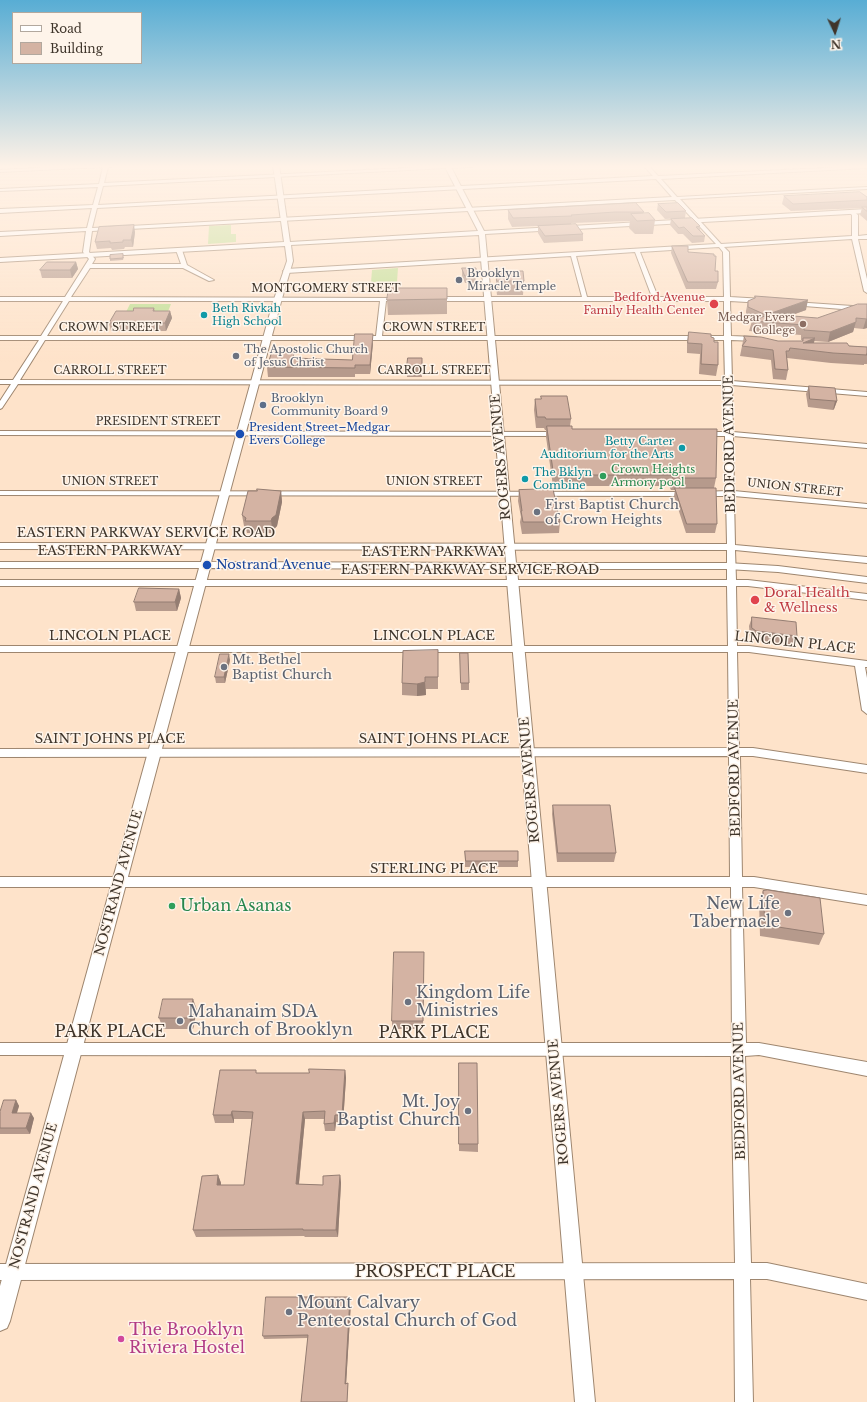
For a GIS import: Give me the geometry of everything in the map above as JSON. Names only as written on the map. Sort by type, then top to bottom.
[{"type":"main road","name":"NOSTRAND AVENUE","points":[[0,1321],[7,1272],[74,1049],[267,338],[286,271],[290,262],[285,230]]},
{"type":"main road","points":[[0,260],[528,230]]},
{"type":"main road","name":"ROGERS AVENUE","points":[[482,233],[585,1402]]},
{"type":"main road","name":"EASTERN PARKWAY","points":[[0,565],[731,566],[778,569],[867,580]]},
{"type":"street","points":[[0,234],[80,230]]},
{"type":"street","points":[[0,407],[88,266],[92,258],[86,252],[90,230]]},
{"type":"street","name":"BEDFORD AVENUE","points":[[707,230],[726,252],[731,493],[744,1402]]},
{"type":"street","points":[[855,230],[855,238],[867,291]]},
{"type":"street","points":[[286,271],[867,237]]},
{"type":"street","points":[[179,250],[184,266]]},
{"type":"street","points":[[637,251],[656,299]]},
{"type":"street","points":[[573,254],[585,299]]},
{"type":"street","points":[[88,266],[184,266],[211,280]]},
{"type":"street","name":"MONTGOMERY STREET","points":[[0,299],[410,299]]},
{"type":"street","points":[[379,338],[382,299]]},
{"type":"street","points":[[426,299],[727,299],[768,302]]},
{"type":"street","points":[[790,303],[867,309]]},
{"type":"street","name":"CROWN STREET","points":[[0,338],[728,338],[761,340]]},
{"type":"street","name":"CARROLL STREET","points":[[0,382],[729,383],[867,394]]},
{"type":"street","name":"PRESIDENT STREET","points":[[0,433],[566,434]]},
{"type":"street","points":[[696,434],[730,434],[867,446]]},
{"type":"street","name":"UNION STREET","points":[[0,493],[743,493],[867,506]]},
{"type":"street","name":"EASTERN PARKWAY SERVICE ROAD","points":[[0,546],[731,547],[867,560]]},
{"type":"street","name":"EASTERN PARKWAY SERVICE ROAD","points":[[0,583],[748,583],[867,597]]},
{"type":"street","name":"LINCOLN PLACE","points":[[0,649],[749,649],[863,664]]},
{"type":"street","points":[[863,664],[867,710]]},
{"type":"street","name":"SAINT JOHNS PLACE","points":[[0,753],[753,752],[867,769]]},
{"type":"street","name":"STERLING PLACE","points":[[0,882],[754,882],[867,900]]},
{"type":"street","name":"PARK PLACE","points":[[0,1049],[759,1049],[867,1069]]},
{"type":"street","name":"PROSPECT PLACE","points":[[7,1272],[767,1271],[867,1292]]},
{"type":"green space","points":[[209,230],[231,230],[231,234],[236,234],[236,242],[208,244]]},
{"type":"green space","points":[[398,268],[397,282],[371,282],[372,270]]},
{"type":"green space","points":[[130,304],[171,304],[167,314],[125,314]]},
{"type":"building","points":[[98,230],[133,230],[131,240],[110,243],[110,241],[95,242]]},
{"type":"building","points":[[541,230],[580,230],[583,234],[545,236]]},
{"type":"building","points":[[687,230],[699,230],[705,236],[693,236]]},
{"type":"building","points":[[672,246],[688,246],[688,252],[714,254],[714,256],[716,256],[715,271],[718,271],[718,282],[688,282]]},
{"type":"building","points":[[123,254],[123,258],[110,259],[110,255]]},
{"type":"building","points":[[47,262],[76,262],[70,270],[40,270]]},
{"type":"building","points":[[462,268],[476,268],[476,276],[465,276]]},
{"type":"building","points":[[496,271],[523,271],[524,281],[497,281]]},
{"type":"building","points":[[389,288],[447,288],[447,299],[387,300]]},
{"type":"building","points":[[755,296],[808,300],[766,315],[748,307],[748,301],[755,298]]},
{"type":"building","points":[[858,304],[867,304],[867,319],[856,318],[856,322],[830,332],[804,330],[804,325],[752,321],[770,314],[817,318]]},
{"type":"building","points":[[134,308],[154,308],[153,311],[170,311],[165,323],[109,323],[116,311],[133,311]]},
{"type":"building","points":[[689,332],[711,334],[711,337],[714,338],[714,342],[718,342],[718,365],[701,364],[702,344],[688,343]]},
{"type":"building","points":[[355,334],[373,334],[370,365],[355,365],[355,368],[267,367],[272,351],[287,351],[286,353],[294,353],[293,358],[352,360]]},
{"type":"building","points":[[744,336],[761,337],[778,341],[803,341],[803,338],[815,338],[803,343],[847,343],[849,346],[867,347],[867,355],[790,348],[789,351],[786,351],[788,370],[775,369],[773,350],[742,346],[746,341]]},
{"type":"building","points":[[408,358],[422,358],[422,367],[407,367]]},
{"type":"building","points":[[809,386],[835,388],[837,401],[810,399]]},
{"type":"building","points":[[541,396],[567,396],[571,419],[546,419],[545,417],[537,417],[535,399],[541,399]]},
{"type":"building","points":[[547,426],[572,426],[572,429],[717,429],[716,478],[673,478],[671,475],[554,475]]},
{"type":"building","points":[[675,488],[716,488],[717,524],[687,524]]},
{"type":"building","points":[[257,489],[281,491],[276,515],[271,521],[245,521],[246,518],[242,515],[248,491],[257,491]]},
{"type":"building","points":[[553,489],[560,522],[523,522],[519,490]]},
{"type":"building","points":[[139,588],[179,589],[175,602],[134,602]]},
{"type":"building","points":[[752,617],[796,622],[797,636],[756,631],[752,628]]},
{"type":"building","points":[[438,650],[438,677],[425,677],[425,682],[417,684],[402,683],[403,651]]},
{"type":"building","points":[[460,653],[468,653],[469,683],[461,683]]},
{"type":"building","points":[[220,654],[229,654],[224,677],[215,677]]},
{"type":"building","points":[[553,805],[610,805],[616,853],[558,853]]},
{"type":"building","points":[[465,851],[518,851],[518,861],[466,861]]},
{"type":"building","points":[[768,890],[820,898],[824,934],[765,925],[763,891]]},
{"type":"building","name":"Kingdom Life Ministries","points":[[394,952],[424,952],[423,1021],[392,1021]]},
{"type":"building","points":[[163,999],[193,999],[189,1018],[159,1018]]},
{"type":"building","name":"Mt. Joy Baptist Church","points":[[459,1063],[477,1063],[478,1144],[459,1144]]},
{"type":"building","points":[[309,1069],[345,1070],[342,1115],[335,1115],[334,1123],[324,1124],[325,1111],[303,1112],[296,1184],[323,1185],[323,1176],[340,1175],[336,1230],[193,1230],[202,1176],[218,1175],[217,1185],[244,1185],[253,1112],[232,1111],[231,1115],[213,1115],[220,1070],[256,1070],[256,1073],[309,1073]]},
{"type":"building","points":[[4,1100],[16,1100],[12,1113],[31,1113],[26,1128],[0,1128],[0,1112]]},
{"type":"building","points":[[266,1297],[350,1297],[345,1384],[348,1383],[347,1402],[301,1402],[308,1335],[263,1336]]},
{"type":"place","name":"Brooklyn Miracle Temple","points":[[459,280]]},
{"type":"place","name":"Bedford Avenue Family Health Center","points":[[714,304]]},
{"type":"place","name":"Beth Rivkah High School","points":[[204,315]]},
{"type":"place","name":"Medgar Evers College","points":[[803,324]]},
{"type":"place","name":"The Apostolic Church of Jesus Christ","points":[[236,356]]},
{"type":"place","name":"Brooklyn Community Board 9","points":[[263,405]]},
{"type":"place","name":"President Street–Medgar Evers College","points":[[240,434]]},
{"type":"place","name":"Betty Carter Auditorium for the Arts","points":[[682,448]]},
{"type":"place","name":"Crown Heights Armory pool","points":[[603,476]]},
{"type":"place","name":"The Bklyn Combine","points":[[525,479]]},
{"type":"place","name":"First Baptist Church of Crown Heights","points":[[537,512]]},
{"type":"place","name":"Nostrand Avenue","points":[[207,565]]},
{"type":"place","name":"Doral Health & Wellness","points":[[755,600]]},
{"type":"place","name":"Mt. Bethel Baptist Church","points":[[224,667]]},
{"type":"place","name":"Urban Asanas","points":[[172,906]]},
{"type":"place","name":"New Life Tabernacle","points":[[788,913]]},
{"type":"place","name":"Kingdom Life Ministries","points":[[408,1002]]},
{"type":"place","name":"Mahanaim SDA Church of Brooklyn","points":[[180,1021]]},
{"type":"place","name":"Mt. Joy Baptist Church","points":[[468,1111]]},
{"type":"place","name":"Mount Calvary Pentecostal Church of God","points":[[289,1312]]},
{"type":"place","name":"The Brooklyn Riviera Hostel","points":[[121,1339]]}]
